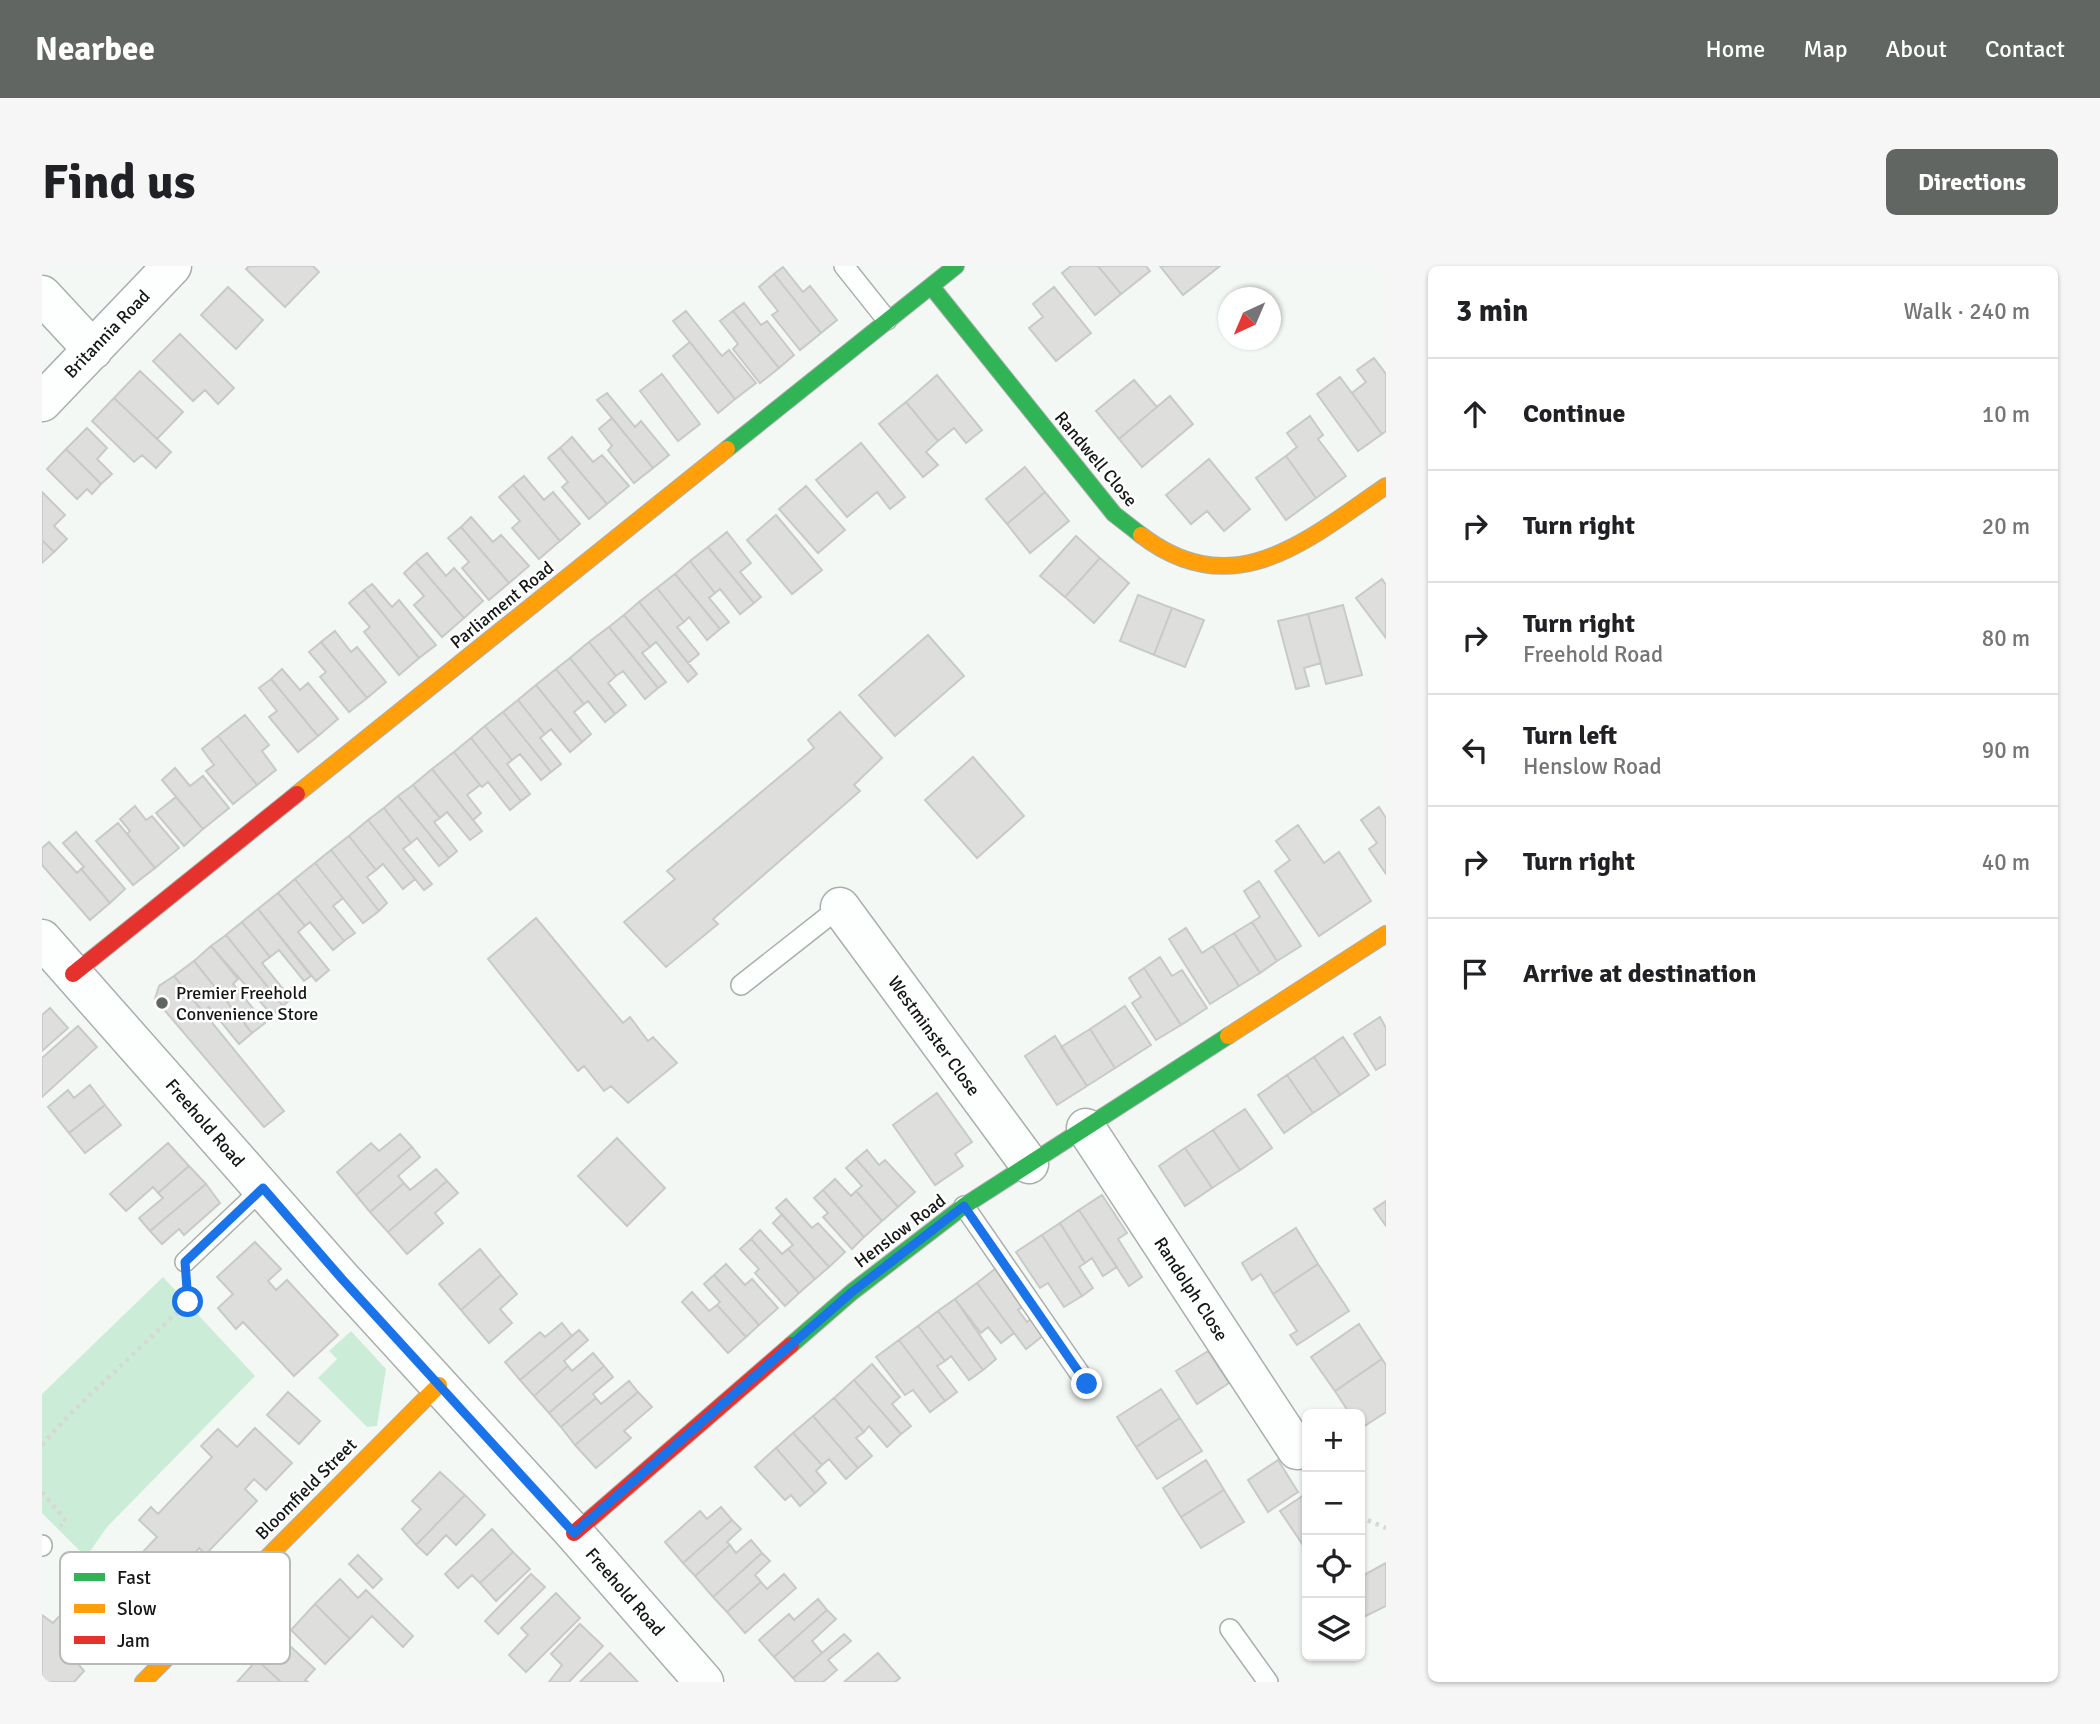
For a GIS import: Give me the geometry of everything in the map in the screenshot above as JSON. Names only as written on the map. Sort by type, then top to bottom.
[{"type":"street","name":"Britannia Road","points":[[42,402],[172,266]]},
{"type":"street","name":"Parliament Road","points":[[73,974],[956,266]]},
{"type":"street","name":"Randwell Close","points":[[931,286],[1114,514],[1136,534],[1174,556],[1199,566],[1226,568],[1251,566],[1281,557],[1386,486]]},
{"type":"street","points":[[42,295],[93,350]]},
{"type":"street","name":"Westminster Close","points":[[840,907],[1029,1164]]},
{"type":"street","name":"Henslow Road","points":[[574,1533],[852,1292],[964,1206],[1386,934]]},
{"type":"street","name":"Freehold Road","points":[[42,939],[704,1682]]},
{"type":"street","name":"Randolph Close","points":[[1086,1128],[1297,1450]]},
{"type":"street","name":"Bloomfield Street","points":[[273,1552],[439,1385]]},
{"type":"street","name":"Bloomfield Street","points":[[143,1682],[161,1664]]},
{"type":"lane","points":[[844,266],[887,320]]},
{"type":"lane","points":[[741,985],[840,907]]},
{"type":"lane","points":[[185,1262],[263,1188]]},
{"type":"lane","points":[[964,1206],[1087,1384]]},
{"type":"lane","points":[[1230,1629],[1269,1682]]},
{"type":"path","points":[[42,1445],[69,1415],[188,1302],[185,1262]]},
{"type":"path","points":[[1365,1519],[1386,1528]]},
{"type":"green space","points":[[163,1277],[255,1376],[107,1527],[90,1552],[81,1552],[42,1513],[42,1394]]},
{"type":"green space","points":[[351,1331],[386,1369],[377,1426],[367,1427],[318,1378],[337,1359],[329,1351]]},
{"type":"building","points":[[249,266],[313,266],[319,272],[285,307],[246,269]]},
{"type":"building","points":[[1071,266],[1098,266],[1121,294],[1095,315],[1062,273]]},
{"type":"building","points":[[1098,266],[1146,266],[1150,271],[1121,294]]},
{"type":"building","points":[[1160,266],[1220,266],[1183,295]]},
{"type":"building","points":[[783,267],[803,292],[810,286],[837,320],[821,333],[774,274]]},
{"type":"building","points":[[774,274],[821,333],[800,350],[772,315],[778,311],[759,287]]},
{"type":"building","points":[[228,287],[263,320],[236,349],[201,315]]},
{"type":"building","points":[[1054,287],[1091,333],[1056,361],[1029,328],[1043,317],[1033,304]]},
{"type":"building","points":[[744,303],[761,325],[767,321],[794,355],[779,368],[733,311]]},
{"type":"building","points":[[686,311],[722,356],[729,350],[756,383],[735,399],[673,321]]},
{"type":"building","points":[[733,311],[779,368],[760,383],[733,349],[738,344],[720,321]]},
{"type":"building","points":[[180,334],[234,388],[218,404],[205,390],[193,401],[153,361]]},
{"type":"building","points":[[690,342],[735,399],[718,413],[673,356]]},
{"type":"building","points":[[1374,358],[1386,374],[1386,431],[1382,434],[1352,393],[1366,382],[1357,370]]},
{"type":"building","points":[[140,371],[183,412],[157,439],[114,398]]},
{"type":"building","points":[[662,374],[700,424],[678,441],[640,391]]},
{"type":"building","points":[[937,375],[982,430],[966,443],[954,428],[938,441],[906,402]]},
{"type":"building","points":[[1340,377],[1382,434],[1358,451],[1317,394]]},
{"type":"building","points":[[1134,380],[1157,407],[1119,439],[1096,411]]},
{"type":"building","points":[[607,393],[635,427],[641,421],[669,455],[653,468],[597,400]]},
{"type":"building","points":[[1170,396],[1193,424],[1142,467],[1119,439]]},
{"type":"building","points":[[114,398],[171,452],[156,468],[142,455],[134,462],[92,421]]},
{"type":"building","points":[[906,402],[938,441],[926,452],[938,465],[923,477],[879,424]]},
{"type":"building","points":[[1310,416],[1323,435],[1318,439],[1346,476],[1316,498],[1286,456],[1297,447],[1287,433]]},
{"type":"building","points":[[612,418],[653,468],[634,483],[608,450],[612,446],[599,429]]},
{"type":"building","points":[[87,428],[107,448],[97,459],[112,474],[101,484],[66,449]]},
{"type":"building","points":[[572,437],[593,462],[602,455],[629,486],[607,504],[560,448]]},
{"type":"building","points":[[861,443],[905,497],[890,509],[877,492],[847,517],[816,480]]},
{"type":"building","points":[[560,448],[607,504],[589,519],[562,487],[568,482],[548,458]]},
{"type":"building","points":[[66,449],[101,484],[92,494],[87,489],[77,499],[47,469]]},
{"type":"building","points":[[1286,456],[1316,498],[1286,520],[1256,478]]},
{"type":"building","points":[[1209,459],[1250,509],[1224,531],[1207,511],[1191,524],[1166,495]]},
{"type":"building","points":[[1025,467],[1045,492],[1007,524],[986,499]]},
{"type":"building","points":[[524,476],[544,500],[553,492],[580,524],[560,541],[513,485]]},
{"type":"building","points":[[513,485],[560,541],[539,559],[512,528],[520,521],[499,497]]},
{"type":"building","points":[[806,486],[845,530],[818,553],[779,509]]},
{"type":"building","points":[[42,492],[65,515],[54,526],[67,539],[54,552],[42,540]]},
{"type":"building","points":[[1045,492],[1069,521],[1030,553],[1007,524]]},
{"type":"building","points":[[776,515],[822,570],[792,594],[747,540]]},
{"type":"building","points":[[471,517],[493,542],[501,535],[529,566],[509,583],[461,527]]},
{"type":"building","points":[[461,527],[509,583],[489,600],[462,568],[469,562],[448,538]]},
{"type":"building","points":[[727,532],[751,563],[740,572],[761,597],[754,603],[708,547]]},
{"type":"building","points":[[1076,536],[1100,558],[1065,597],[1040,576]]},
{"type":"building","points":[[42,540],[54,552],[42,563]]},
{"type":"building","points":[[708,547],[754,603],[740,614],[720,589],[715,593],[690,561]]},
{"type":"building","points":[[427,553],[446,576],[454,568],[483,601],[464,618],[416,562]]},
{"type":"building","points":[[1100,558],[1129,583],[1094,623],[1065,597]]},
{"type":"building","points":[[690,561],[715,593],[709,598],[729,622],[720,629],[675,574]]},
{"type":"building","points":[[416,562],[464,618],[442,637],[414,605],[424,596],[404,573]]},
{"type":"building","points":[[675,574],[720,629],[707,640],[689,617],[684,622],[657,588]]},
{"type":"building","points":[[1382,579],[1386,585],[1386,638],[1356,598]]},
{"type":"building","points":[[372,584],[392,607],[399,600],[436,645],[419,658],[364,590]]},
{"type":"building","points":[[657,588],[684,622],[677,627],[699,654],[688,663],[639,602]]},
{"type":"building","points":[[364,590],[419,658],[399,675],[364,632],[370,627],[349,603]]},
{"type":"building","points":[[1138,595],[1172,608],[1154,655],[1120,641]]},
{"type":"building","points":[[639,602],[697,674],[688,682],[656,642],[650,647],[624,615]]},
{"type":"building","points":[[1343,605],[1362,675],[1326,684],[1308,614]]},
{"type":"building","points":[[1172,608],[1204,620],[1185,667],[1154,655]]},
{"type":"building","points":[[1308,614],[1321,663],[1304,668],[1309,686],[1296,689],[1278,621]]},
{"type":"building","points":[[624,615],[650,647],[642,653],[666,682],[658,688],[609,627]]},
{"type":"building","points":[[609,627],[658,688],[645,699],[623,671],[616,676],[589,642]]},
{"type":"building","points":[[335,631],[351,652],[357,647],[386,682],[367,698],[321,642]]},
{"type":"building","points":[[928,635],[964,676],[895,736],[859,695]]},
{"type":"building","points":[[321,642],[367,698],[349,712],[320,677],[326,672],[309,652]]},
{"type":"building","points":[[589,642],[616,676],[608,683],[626,705],[615,714],[570,658]]},
{"type":"building","points":[[570,658],[615,714],[605,722],[588,701],[584,704],[556,669]]},
{"type":"building","points":[[282,669],[300,690],[308,683],[338,719],[318,736],[271,679]]},
{"type":"building","points":[[556,669],[584,704],[574,712],[591,734],[582,742],[536,685]]},
{"type":"building","points":[[271,679],[318,736],[298,752],[269,717],[277,711],[259,688]]},
{"type":"building","points":[[536,685],[582,742],[570,752],[551,729],[545,734],[518,700]]},
{"type":"building","points":[[518,700],[545,734],[540,738],[561,764],[551,772],[503,712]]},
{"type":"building","points":[[503,712],[551,772],[541,780],[520,754],[512,760],[485,726]]},
{"type":"building","points":[[840,712],[882,758],[854,785],[860,791],[713,919],[718,924],[666,967],[624,922],[675,879],[667,871],[814,748],[808,740]]},
{"type":"building","points":[[245,715],[269,745],[262,751],[276,770],[257,785],[218,736]]},
{"type":"building","points":[[485,726],[512,760],[507,764],[530,794],[521,801],[471,738]]},
{"type":"building","points":[[218,736],[257,785],[233,804],[206,771],[214,765],[202,749]]},
{"type":"building","points":[[471,738],[521,801],[510,810],[488,782],[482,787],[480,785],[454,752]]},
{"type":"building","points":[[454,752],[480,785],[467,795],[481,813],[473,820],[432,769]]},
{"type":"building","points":[[973,757],[1024,816],[977,858],[925,800]]},
{"type":"building","points":[[175,768],[190,786],[203,776],[229,808],[203,829],[162,780]]},
{"type":"building","points":[[432,769],[482,831],[470,840],[447,812],[440,818],[413,785]]},
{"type":"building","points":[[413,785],[440,818],[434,822],[457,851],[449,858],[398,796]]},
{"type":"building","points":[[398,796],[449,858],[439,866],[417,838],[411,843],[384,808]]},
{"type":"building","points":[[176,797],[203,829],[184,846],[156,813]]},
{"type":"building","points":[[135,806],[146,820],[152,816],[179,848],[155,868],[127,834],[130,831],[120,819]]},
{"type":"building","points":[[1379,807],[1386,818],[1386,874],[1369,849],[1377,843],[1361,820]]},
{"type":"building","points":[[384,808],[411,843],[403,849],[432,884],[424,890],[368,820]]},
{"type":"building","points":[[368,820],[415,879],[403,889],[383,864],[376,870],[349,836]]},
{"type":"building","points":[[118,823],[155,868],[133,885],[96,841]]},
{"type":"building","points":[[1298,825],[1324,863],[1339,852],[1371,901],[1319,936],[1275,871],[1290,860],[1276,841]]},
{"type":"building","points":[[76,832],[125,889],[110,903],[63,843]]},
{"type":"building","points":[[349,836],[376,870],[367,877],[387,903],[379,911],[331,850]]},
{"type":"building","points":[[49,842],[77,873],[81,869],[110,903],[90,920],[42,865],[42,848]]},
{"type":"building","points":[[331,850],[379,911],[363,923],[315,863]]},
{"type":"building","points":[[315,863],[343,898],[333,906],[355,933],[344,941],[295,879]]},
{"type":"building","points":[[295,879],[344,941],[333,950],[310,922],[305,926],[278,893]]},
{"type":"building","points":[[1259,881],[1301,946],[1277,961],[1252,922],[1260,917],[1244,891]]},
{"type":"building","points":[[278,893],[305,926],[298,932],[329,970],[316,981],[258,909]]},
{"type":"building","points":[[258,909],[311,976],[304,981],[279,950],[270,957],[242,922]]},
{"type":"building","points":[[536,918],[623,1023],[630,1017],[648,1041],[653,1037],[677,1063],[628,1103],[611,1086],[604,1091],[584,1066],[578,1071],[488,959]]},
{"type":"building","points":[[242,922],[270,957],[262,963],[291,999],[283,1006],[226,935]]},
{"type":"building","points":[[1252,922],[1277,961],[1260,973],[1234,933]]},
{"type":"building","points":[[1186,928],[1202,953],[1213,946],[1239,986],[1210,1004],[1169,939]]},
{"type":"building","points":[[1234,933],[1260,973],[1239,986],[1213,946]]},
{"type":"building","points":[[226,935],[283,1006],[272,1015],[211,946]]},
{"type":"building","points":[[211,946],[238,979],[233,984],[265,1023],[252,1033],[194,961]]},
{"type":"building","points":[[1160,957],[1172,976],[1182,970],[1207,1008],[1181,1025],[1144,968]]},
{"type":"building","points":[[194,961],[252,1033],[239,1044],[209,1007],[203,1012],[174,976]]},
{"type":"building","points":[[1144,968],[1181,1025],[1156,1040],[1132,1003],[1141,997],[1129,978]]},
{"type":"building","points":[[174,976],[284,1111],[264,1127],[155,999],[159,986]]},
{"type":"building","points":[[1125,1006],[1151,1045],[1115,1068],[1090,1029]]},
{"type":"building","points":[[50,1008],[68,1028],[42,1051],[42,1015]]},
{"type":"building","points":[[1380,1017],[1386,1028],[1386,1064],[1376,1070],[1354,1034]]},
{"type":"building","points":[[78,1026],[97,1047],[42,1097],[42,1058]]},
{"type":"building","points":[[1090,1029],[1115,1068],[1087,1086],[1061,1047]]},
{"type":"building","points":[[1055,1036],[1087,1086],[1057,1105],[1025,1056]]},
{"type":"building","points":[[1343,1037],[1369,1075],[1340,1095],[1314,1057]]},
{"type":"building","points":[[1314,1057],[1340,1095],[1313,1113],[1287,1075]]},
{"type":"building","points":[[1287,1075],[1313,1113],[1284,1133],[1258,1095]]},
{"type":"building","points":[[90,1085],[105,1105],[69,1133],[48,1107],[68,1090],[74,1098]]},
{"type":"building","points":[[937,1093],[972,1142],[955,1154],[963,1166],[935,1185],[893,1125]]},
{"type":"building","points":[[105,1105],[121,1125],[85,1153],[69,1133]]},
{"type":"building","points":[[1245,1109],[1272,1148],[1240,1170],[1213,1130]]},
{"type":"building","points":[[1213,1130],[1240,1170],[1212,1188],[1185,1148]]},
{"type":"building","points":[[400,1134],[412,1147],[356,1195],[337,1172],[371,1143],[379,1151]]},
{"type":"building","points":[[617,1138],[665,1188],[627,1226],[578,1176]]},
{"type":"building","points":[[168,1143],[189,1166],[158,1193],[153,1187],[126,1211],[110,1194]]},
{"type":"building","points":[[412,1147],[420,1157],[398,1176],[404,1183],[370,1212],[356,1195]]},
{"type":"building","points":[[1185,1148],[1212,1188],[1185,1206],[1159,1166]]},
{"type":"building","points":[[867,1150],[879,1165],[885,1160],[915,1192],[898,1207],[856,1159]]},
{"type":"building","points":[[856,1159],[898,1207],[882,1221],[856,1191],[862,1186],[846,1168]]},
{"type":"building","points":[[189,1166],[206,1184],[150,1231],[139,1218],[163,1198],[158,1193]]},
{"type":"building","points":[[436,1169],[447,1181],[388,1232],[370,1212],[404,1183],[410,1190]]},
{"type":"building","points":[[835,1179],[851,1196],[856,1191],[882,1221],[864,1237],[823,1190]]},
{"type":"building","points":[[447,1181],[458,1193],[435,1213],[443,1223],[407,1254],[388,1232]]},
{"type":"building","points":[[206,1184],[220,1203],[184,1235],[179,1229],[162,1244],[150,1231]]},
{"type":"building","points":[[823,1190],[864,1237],[852,1249],[823,1217],[828,1213],[814,1198]]},
{"type":"building","points":[[1102,1195],[1127,1233],[1118,1239],[1142,1277],[1129,1286],[1079,1210]]},
{"type":"building","points":[[786,1199],[812,1228],[818,1223],[845,1252],[829,1267],[776,1208]]},
{"type":"building","points":[[1386,1201],[1386,1226],[1374,1209]]},
{"type":"building","points":[[1079,1210],[1117,1267],[1103,1276],[1092,1258],[1085,1263],[1060,1223]]},
{"type":"building","points":[[782,1214],[829,1267],[815,1279],[788,1249],[793,1245],[773,1223]]},
{"type":"building","points":[[1060,1223],[1085,1263],[1079,1267],[1093,1288],[1082,1296],[1042,1235]]},
{"type":"building","points":[[1296,1228],[1318,1264],[1273,1294],[1261,1274],[1252,1280],[1242,1263]]},
{"type":"building","points":[[760,1230],[782,1254],[788,1249],[815,1279],[799,1293],[751,1239]]},
{"type":"building","points":[[1042,1235],[1082,1296],[1064,1307],[1048,1283],[1040,1288],[1016,1252]]},
{"type":"building","points":[[751,1239],[799,1293],[785,1306],[755,1273],[759,1269],[740,1249]]},
{"type":"building","points":[[255,1242],[281,1269],[268,1281],[276,1290],[287,1280],[338,1335],[294,1376],[243,1322],[236,1329],[218,1308],[233,1294],[217,1277]]},
{"type":"building","points":[[480,1249],[501,1275],[461,1310],[439,1284]]},
{"type":"building","points":[[726,1264],[745,1285],[752,1279],[778,1308],[759,1325],[714,1275]]},
{"type":"building","points":[[1318,1264],[1349,1311],[1297,1345],[1290,1335],[1297,1331],[1273,1294]]},
{"type":"building","points":[[1000,1265],[1028,1302],[1018,1310],[1027,1322],[1032,1318],[1044,1335],[1026,1349],[977,1283]]},
{"type":"building","points":[[501,1275],[517,1294],[500,1309],[512,1323],[489,1343],[461,1310]]},
{"type":"building","points":[[714,1275],[759,1325],[746,1337],[717,1305],[720,1302],[704,1284]]},
{"type":"building","points":[[977,1283],[1014,1333],[1001,1343],[988,1327],[981,1333],[955,1299]]},
{"type":"building","points":[[692,1292],[709,1311],[717,1305],[746,1337],[728,1353],[682,1302]]},
{"type":"building","points":[[955,1299],[996,1359],[983,1370],[938,1311]]},
{"type":"building","points":[[938,1311],[983,1370],[969,1380],[951,1356],[945,1361],[918,1326]]},
{"type":"building","points":[[562,1323],[572,1336],[520,1380],[505,1362],[540,1332],[545,1337]]},
{"type":"building","points":[[1359,1324],[1382,1359],[1335,1391],[1311,1357]]},
{"type":"building","points":[[918,1326],[945,1361],[937,1366],[957,1392],[945,1401],[899,1340]]},
{"type":"building","points":[[579,1330],[588,1340],[564,1361],[568,1366],[534,1396],[520,1380]]},
{"type":"building","points":[[899,1340],[945,1401],[930,1412],[913,1390],[905,1395],[876,1357]]},
{"type":"building","points":[[1208,1351],[1229,1383],[1197,1404],[1176,1371]]},
{"type":"building","points":[[593,1353],[604,1366],[549,1413],[534,1396],[568,1366],[572,1371]]},
{"type":"building","points":[[1382,1359],[1386,1365],[1386,1412],[1365,1426],[1365,1409],[1347,1409],[1335,1391]]},
{"type":"building","points":[[872,1364],[900,1397],[892,1404],[911,1426],[901,1434],[854,1380]]},
{"type":"building","points":[[604,1366],[613,1377],[593,1394],[596,1398],[561,1427],[549,1413]]},
{"type":"building","points":[[854,1380],[901,1434],[887,1447],[869,1426],[864,1432],[834,1398]]},
{"type":"building","points":[[629,1381],[638,1392],[575,1445],[561,1427],[596,1398],[601,1404]]},
{"type":"building","points":[[1161,1389],[1180,1418],[1136,1447],[1117,1417]]},
{"type":"building","points":[[288,1392],[320,1421],[299,1444],[267,1415]]},
{"type":"building","points":[[638,1392],[652,1407],[624,1431],[631,1438],[596,1468],[575,1445]]},
{"type":"building","points":[[834,1398],[864,1432],[856,1438],[872,1456],[858,1468],[813,1416]]},
{"type":"building","points":[[813,1416],[858,1468],[846,1479],[829,1459],[822,1465],[793,1433]]},
{"type":"building","points":[[1180,1418],[1202,1451],[1157,1479],[1136,1447]]},
{"type":"building","points":[[255,1428],[292,1463],[266,1490],[254,1479],[245,1489],[257,1501],[208,1552],[199,1548],[196,1552],[143,1552],[157,1537],[139,1520],[151,1507],[158,1514],[212,1457],[201,1446],[218,1429],[237,1447]]},
{"type":"building","points":[[793,1433],[822,1465],[816,1471],[826,1483],[815,1493],[776,1448]]},
{"type":"building","points":[[776,1448],[815,1493],[800,1506],[791,1495],[785,1500],[755,1467]]},
{"type":"building","points":[[1206,1460],[1224,1490],[1181,1517],[1163,1488]]},
{"type":"building","points":[[1278,1460],[1298,1492],[1268,1512],[1248,1480]]},
{"type":"building","points":[[440,1472],[465,1495],[416,1545],[402,1529],[421,1509],[412,1501]]},
{"type":"building","points":[[1224,1490],[1244,1522],[1201,1548],[1181,1517]]},
{"type":"building","points":[[465,1495],[485,1515],[456,1545],[446,1535],[427,1555],[416,1545]]},
{"type":"building","points":[[1302,1496],[1302,1544],[1280,1511]]},
{"type":"building","points":[[721,1507],[732,1520],[683,1563],[665,1542],[700,1511],[707,1519]]},
{"type":"building","points":[[732,1520],[741,1529],[727,1542],[730,1545],[695,1576],[683,1563]]},
{"type":"building","points":[[492,1529],[513,1552],[480,1583],[472,1575],[458,1588],[445,1574]]},
{"type":"building","points":[[751,1540],[762,1553],[713,1597],[695,1576],[730,1545],[736,1553]]},
{"type":"building","points":[[513,1552],[530,1569],[496,1601],[480,1583]]},
{"type":"building","points":[[762,1553],[770,1561],[755,1575],[761,1582],[727,1612],[713,1597]]},
{"type":"building","points":[[358,1555],[382,1579],[373,1588],[349,1564]]},
{"type":"building","points":[[1386,1563],[1386,1606],[1365,1616],[1365,1598],[1365,1574]]},
{"type":"building","points":[[531,1574],[545,1587],[498,1634],[485,1621]]},
{"type":"building","points":[[784,1574],[796,1588],[745,1633],[727,1612],[761,1582],[767,1589]]},
{"type":"building","points":[[340,1579],[358,1598],[366,1590],[413,1636],[403,1647],[372,1616],[350,1639],[315,1604]]},
{"type":"building","points":[[556,1593],[580,1618],[526,1672],[509,1655],[528,1635],[521,1628]]},
{"type":"building","points":[[818,1599],[827,1610],[774,1657],[759,1640],[789,1614],[794,1620]]},
{"type":"building","points":[[315,1604],[350,1639],[325,1664],[291,1630]]},
{"type":"building","points":[[827,1610],[836,1619],[812,1641],[822,1653],[793,1678],[774,1657]]},
{"type":"building","points":[[42,1615],[53,1623],[60,1616],[60,1664],[78,1664],[84,1671],[74,1682],[42,1682]]},
{"type":"building","points":[[580,1624],[603,1646],[569,1682],[549,1682],[562,1665],[551,1654]]},
{"type":"building","points":[[844,1634],[851,1641],[828,1660],[837,1670],[823,1682],[796,1682],[793,1678]]},
{"type":"building","points":[[290,1646],[315,1669],[305,1680],[308,1682],[281,1682],[261,1664],[290,1664]]},
{"type":"building","points":[[610,1653],[638,1682],[580,1682]]},
{"type":"building","points":[[878,1653],[900,1678],[895,1682],[844,1682]]},
{"type":"building","points":[[253,1664],[261,1664],[281,1682],[237,1682]]},
{"type":"traffic: fast","points":[[727,449],[956,266]]},
{"type":"traffic: fast","points":[[931,286],[1114,514],[1141,535]]},
{"type":"traffic: fast","points":[[791,1345],[852,1292],[964,1206],[1228,1036]]},
{"type":"traffic: slow","points":[[297,794],[727,449]]},
{"type":"traffic: slow","points":[[1141,535],[1175,555],[1207,565],[1239,565],[1269,557],[1298,544],[1386,486]]},
{"type":"traffic: slow","points":[[1228,1036],[1386,934]]},
{"type":"traffic: slow","points":[[273,1552],[439,1385]]},
{"type":"traffic: slow","points":[[143,1682],[161,1664]]},
{"type":"traffic: jam","points":[[73,974],[297,794]]},
{"type":"traffic: jam","points":[[574,1533],[791,1345]]},
{"type":"place","name":"Premier Freehold Convenience Store","points":[[162,1003]]},
{"type":"route","points":[[188,1302],[185,1262],[263,1188],[342,1279],[574,1533],[852,1292],[964,1206],[1087,1384]]}]
